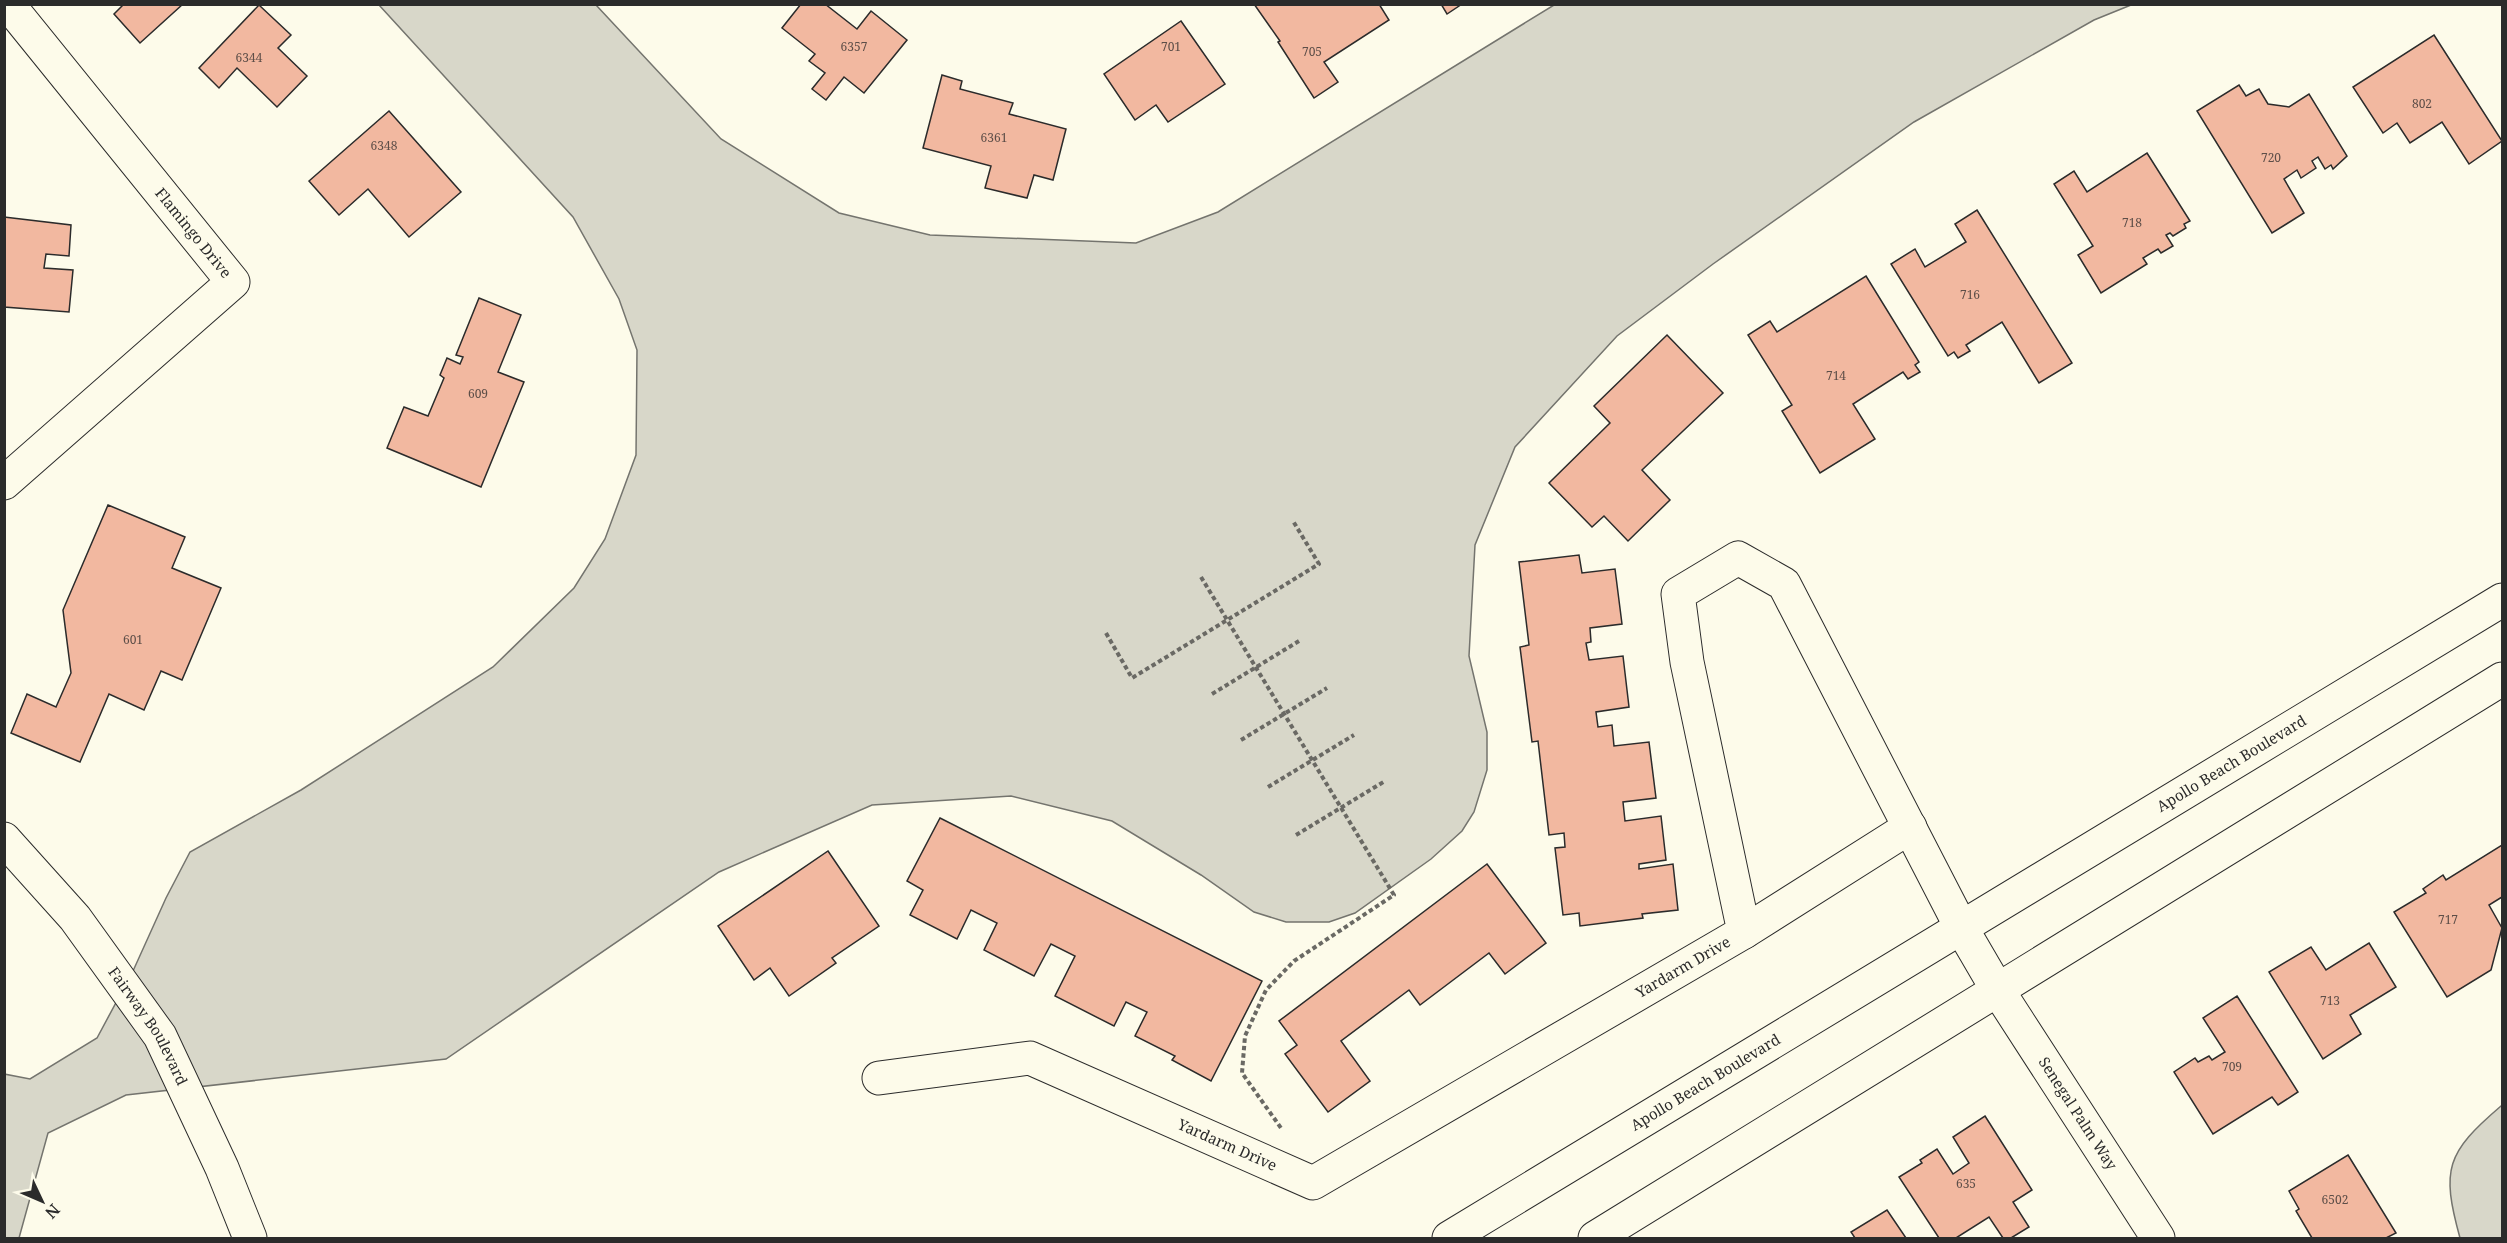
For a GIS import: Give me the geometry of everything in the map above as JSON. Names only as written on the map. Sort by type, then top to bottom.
[{"type":"street","name":"Flamingo Drive","points":[[4,483],[233,282],[8,4]]},
{"type":"street","name":"Yardarm Drive","points":[[879,1078],[1030,1058],[1313,1183],[1744,932],[1687,662],[1678,594],[1738,558],[1784,584],[1962,929]]},
{"type":"street","name":"Apollo Beach Boulevard","points":[[1449,1239],[2502,600]]},
{"type":"street","points":[[1595,1239],[2502,679]]},
{"type":"street","points":[[1744,932],[1910,827]]},
{"type":"street","name":"Fairway Boulevard","points":[[4,838],[75,918],[160,1036],[222,1168],[250,1239]]},
{"type":"street","points":[[1962,929],[1997,989]]},
{"type":"street","name":"Senegal Palm Way","points":[[1997,989],[2158,1239]]},
{"type":"path","points":[[1106,633],[1132,678],[1319,564],[1293,521]]},
{"type":"path","points":[[1201,577],[1394,894],[1294,961],[1266,990],[1245,1036],[1242,1072],[1299,1156],[1302,1178]]},
{"type":"path","points":[[1212,694],[1299,640]]},
{"type":"path","points":[[1241,740],[1327,688]]},
{"type":"path","points":[[1269,787],[1354,735]]},
{"type":"path","points":[[1296,835],[1385,781]]},
{"type":"shaded area","points":[[379,5],[596,5],[721,139],[839,213],[930,235],[1136,243],[1218,212],[1554,5],[2131,5],[2094,20],[1914,122],[1713,264],[1617,336],[1515,447],[1475,545],[1469,656],[1487,732],[1487,770],[1474,812],[1462,831],[1431,859],[1355,913],[1329,922],[1286,922],[1254,912],[1201,875],[1112,821],[1011,796],[872,805],[719,872],[446,1059],[126,1095],[48,1133],[19,1238],[5,1238],[4,1074],[30,1079],[97,1038],[133,971],[190,852],[301,790],[493,667],[574,588],[605,539],[636,455],[637,350],[619,299],[573,217]]},
{"type":"shaded area","points":[[2501,1106],[2502,1238],[2460,1238],[2451,1195],[2450,1178],[2453,1164],[2459,1150],[2469,1137]]},
{"type":"building","points":[[124,4],[183,4],[140,43],[114,14]]},
{"type":"building","points":[[801,4],[825,4],[857,29],[871,11],[907,40],[864,93],[844,77],[826,100],[812,89],[825,73],[809,61],[815,54],[782,28]]},
{"type":"building","points":[[1254,4],[1379,4],[1389,20],[1324,62],[1338,82],[1314,98],[1278,42],[1280,41]]},
{"type":"building","points":[[1441,4],[1462,4],[1447,14]]},
{"type":"building","points":[[259,5],[291,35],[278,48],[307,76],[277,107],[237,68],[219,88],[199,68]]},
{"type":"building","points":[[1181,21],[1225,84],[1168,122],[1156,105],[1135,120],[1104,74]]},
{"type":"building","points":[[2434,35],[2502,141],[2469,164],[2442,122],[2410,143],[2397,123],[2383,133],[2353,87]]},
{"type":"building","points":[[942,75],[962,81],[960,89],[1013,103],[1009,114],[1066,129],[1053,180],[1034,175],[1027,198],[985,188],[991,166],[923,148]]},
{"type":"building","points":[[2239,85],[2246,96],[2259,89],[2268,104],[2289,107],[2309,94],[2347,156],[2333,169],[2331,165],[2325,169],[2318,157],[2312,161],[2316,168],[2301,178],[2297,170],[2284,179],[2304,213],[2272,233],[2197,111]]},
{"type":"building","points":[[389,111],[461,192],[409,237],[368,189],[339,215],[309,181]]},
{"type":"building","points":[[2147,153],[2190,221],[2184,224],[2186,228],[2173,236],[2170,233],[2166,235],[2173,246],[2161,253],[2158,249],[2143,258],[2147,264],[2101,293],[2078,255],[2093,246],[2054,184],[2074,171],[2087,192]]},
{"type":"building","points":[[1977,210],[2072,363],[2039,383],[2002,322],[1966,345],[1970,351],[1958,358],[1954,352],[1948,356],[1891,264],[1915,249],[1925,267],[1966,242],[1955,224]]},
{"type":"building","points":[[4,217],[71,225],[69,256],[46,254],[44,268],[73,270],[69,312],[4,307]]},
{"type":"building","points":[[1866,276],[1919,362],[1915,365],[1920,372],[1908,379],[1903,372],[1853,404],[1875,439],[1820,473],[1782,411],[1792,405],[1748,335],[1770,321],[1777,332]]},
{"type":"building","points":[[479,298],[521,315],[498,372],[524,382],[481,487],[387,448],[404,407],[428,416],[444,378],[440,375],[447,358],[460,364],[463,357],[456,355]]},
{"type":"building","points":[[1667,335],[1723,393],[1642,470],[1670,500],[1628,541],[1604,516],[1592,527],[1549,483],[1610,423],[1594,406]]},
{"type":"building","points":[[108,505],[185,537],[172,568],[221,588],[182,680],[161,671],[144,710],[109,694],[80,762],[11,733],[27,694],[56,707],[71,673],[63,610]]},
{"type":"building","points":[[1579,555],[1582,573],[1615,569],[1622,624],[1590,628],[1591,642],[1586,643],[1589,660],[1623,656],[1629,707],[1596,712],[1598,727],[1612,725],[1614,746],[1649,742],[1656,798],[1623,802],[1625,821],[1661,816],[1666,860],[1639,864],[1639,869],[1673,864],[1678,910],[1642,914],[1643,918],[1580,926],[1579,913],[1563,915],[1555,848],[1565,847],[1564,833],[1549,835],[1538,741],[1532,742],[1520,647],[1529,645],[1519,562]]},
{"type":"building","points":[[940,818],[1262,981],[1211,1081],[1172,1060],[1175,1056],[1135,1036],[1147,1012],[1126,1002],[1114,1026],[1055,996],[1075,956],[1051,944],[1034,976],[984,950],[997,923],[971,910],[957,939],[910,915],[923,890],[907,881]]},
{"type":"building","points":[[2502,845],[2502,897],[2489,905],[2502,928],[2491,970],[2447,997],[2394,912],[2426,893],[2423,889],[2443,875],[2446,880]]},
{"type":"building","points":[[828,851],[879,926],[832,958],[836,963],[789,996],[770,968],[754,980],[718,926]]},
{"type":"building","points":[[1487,864],[1546,943],[1505,974],[1489,953],[1420,1005],[1409,990],[1341,1041],[1370,1081],[1328,1112],[1285,1054],[1297,1045],[1279,1021]]},
{"type":"building","points":[[2369,943],[2396,987],[2350,1015],[2361,1034],[2323,1059],[2269,972],[2311,947],[2326,970]]},
{"type":"building","points":[[2237,996],[2298,1092],[2278,1105],[2272,1097],[2213,1134],[2174,1072],[2195,1058],[2198,1062],[2209,1056],[2212,1060],[2225,1052],[2203,1018]]},
{"type":"building","points":[[1985,1116],[2032,1190],[2013,1202],[2029,1227],[2011,1238],[2003,1238],[1989,1217],[1956,1238],[1939,1238],[1899,1177],[1922,1163],[1920,1160],[1937,1149],[1953,1174],[1969,1163],[1953,1137]]},
{"type":"building","points":[[2348,1155],[2396,1233],[2386,1238],[2312,1238],[2296,1211],[2299,1209],[2289,1191]]},
{"type":"building","points":[[1887,1210],[1906,1238],[1855,1238],[1851,1232]]}]
